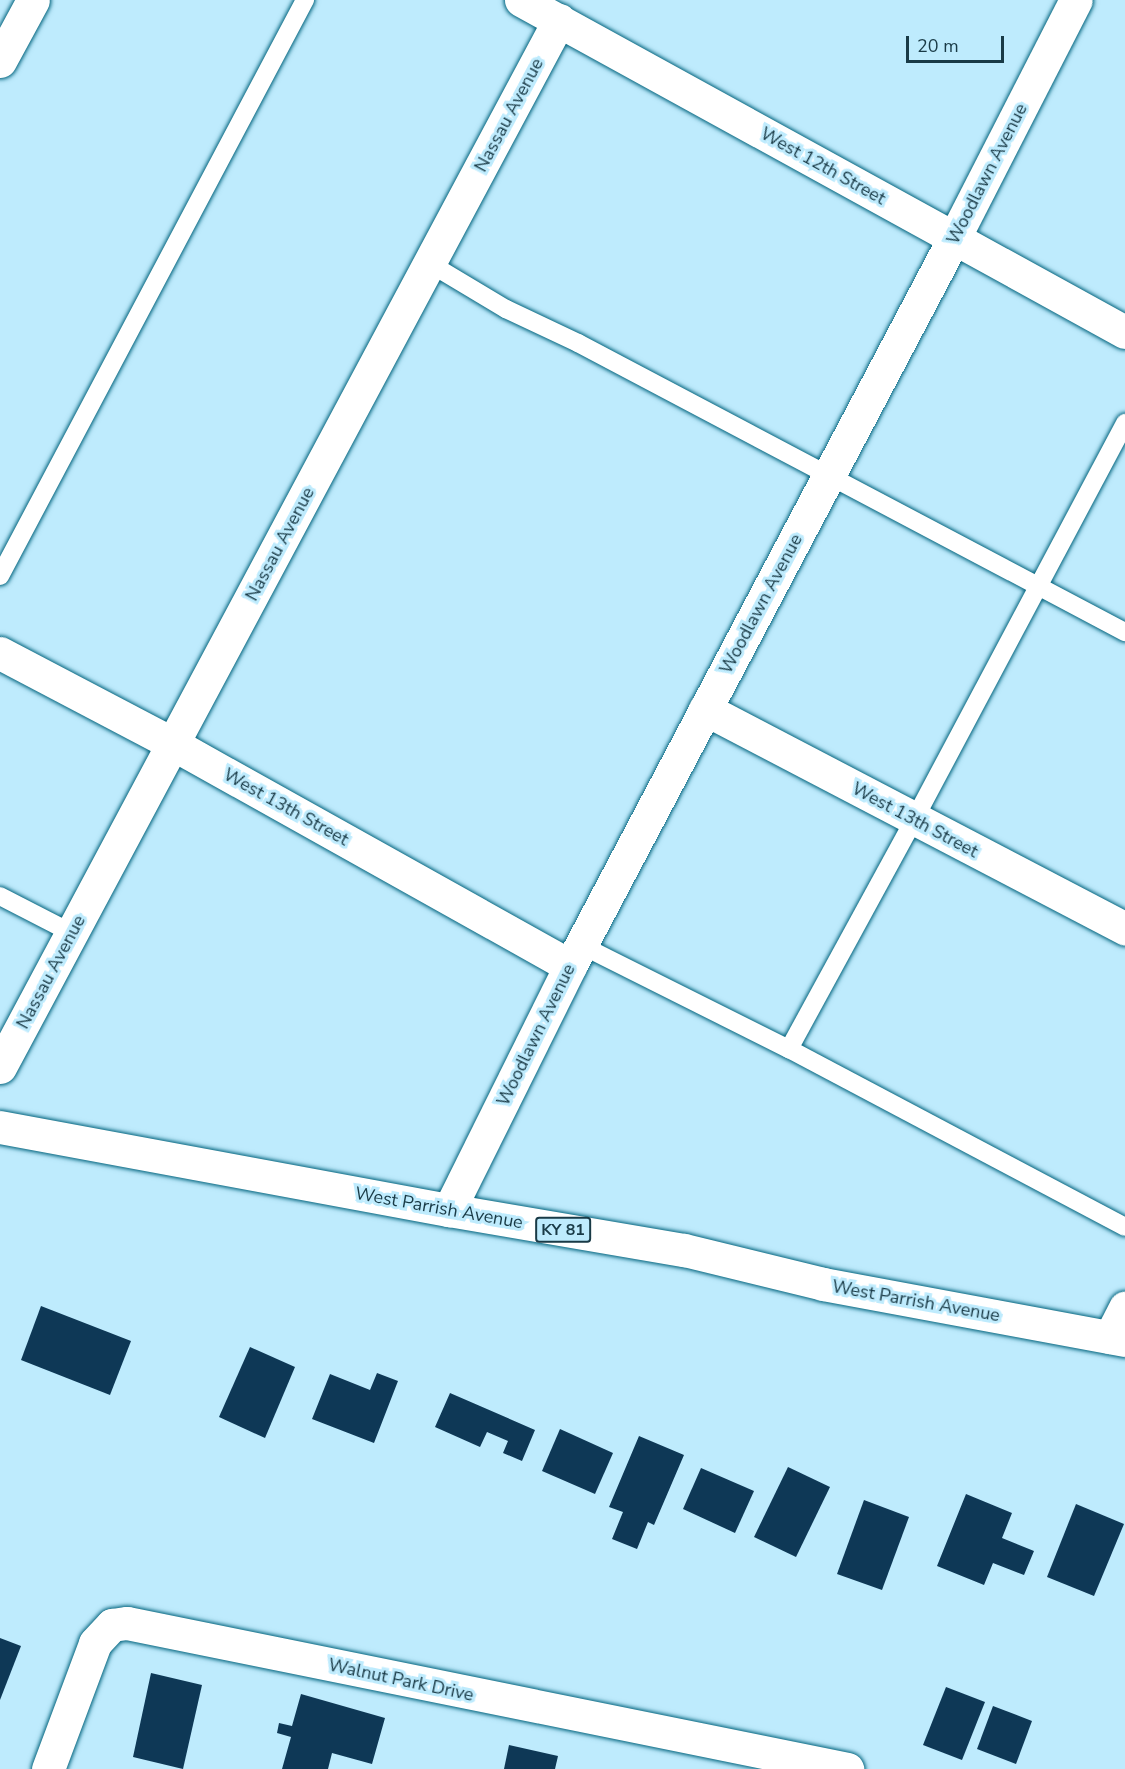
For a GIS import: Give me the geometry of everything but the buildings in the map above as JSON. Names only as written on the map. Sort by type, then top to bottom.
[{"type":"street","points":[[0,61],[33,0]]},
{"type":"street","name":"West 12th Street","points":[[521,0],[1125,332]]},
{"type":"street","name":"Woodlawn Avenue","points":[[449,1210],[575,956],[954,238],[1076,0]]},
{"type":"street","name":"Nassau Avenue","points":[[0,1067],[559,20]]},
{"type":"street","name":"West 13th Street","points":[[0,653],[575,956]]},
{"type":"street","name":"West 13th Street","points":[[705,709],[1125,929]]},
{"type":"street","name":"West Parrish Avenue","points":[[0,1127],[449,1210],[684,1250],[823,1284],[1118,1338]]},
{"type":"street","points":[[1118,1338],[1125,1308]]},
{"type":"street","name":"Walnut Park Drive","points":[[48,1769],[95,1643],[112,1625],[127,1623],[847,1769]]},
{"type":"lane","points":[[0,576],[305,0]]},
{"type":"lane","points":[[429,263],[506,309],[578,343],[828,478],[1125,632]]},
{"type":"lane","points":[[789,1049],[914,820],[1125,423]]},
{"type":"lane","points":[[0,896],[72,933]]},
{"type":"lane","points":[[575,956],[789,1049],[1125,1227]]}]
